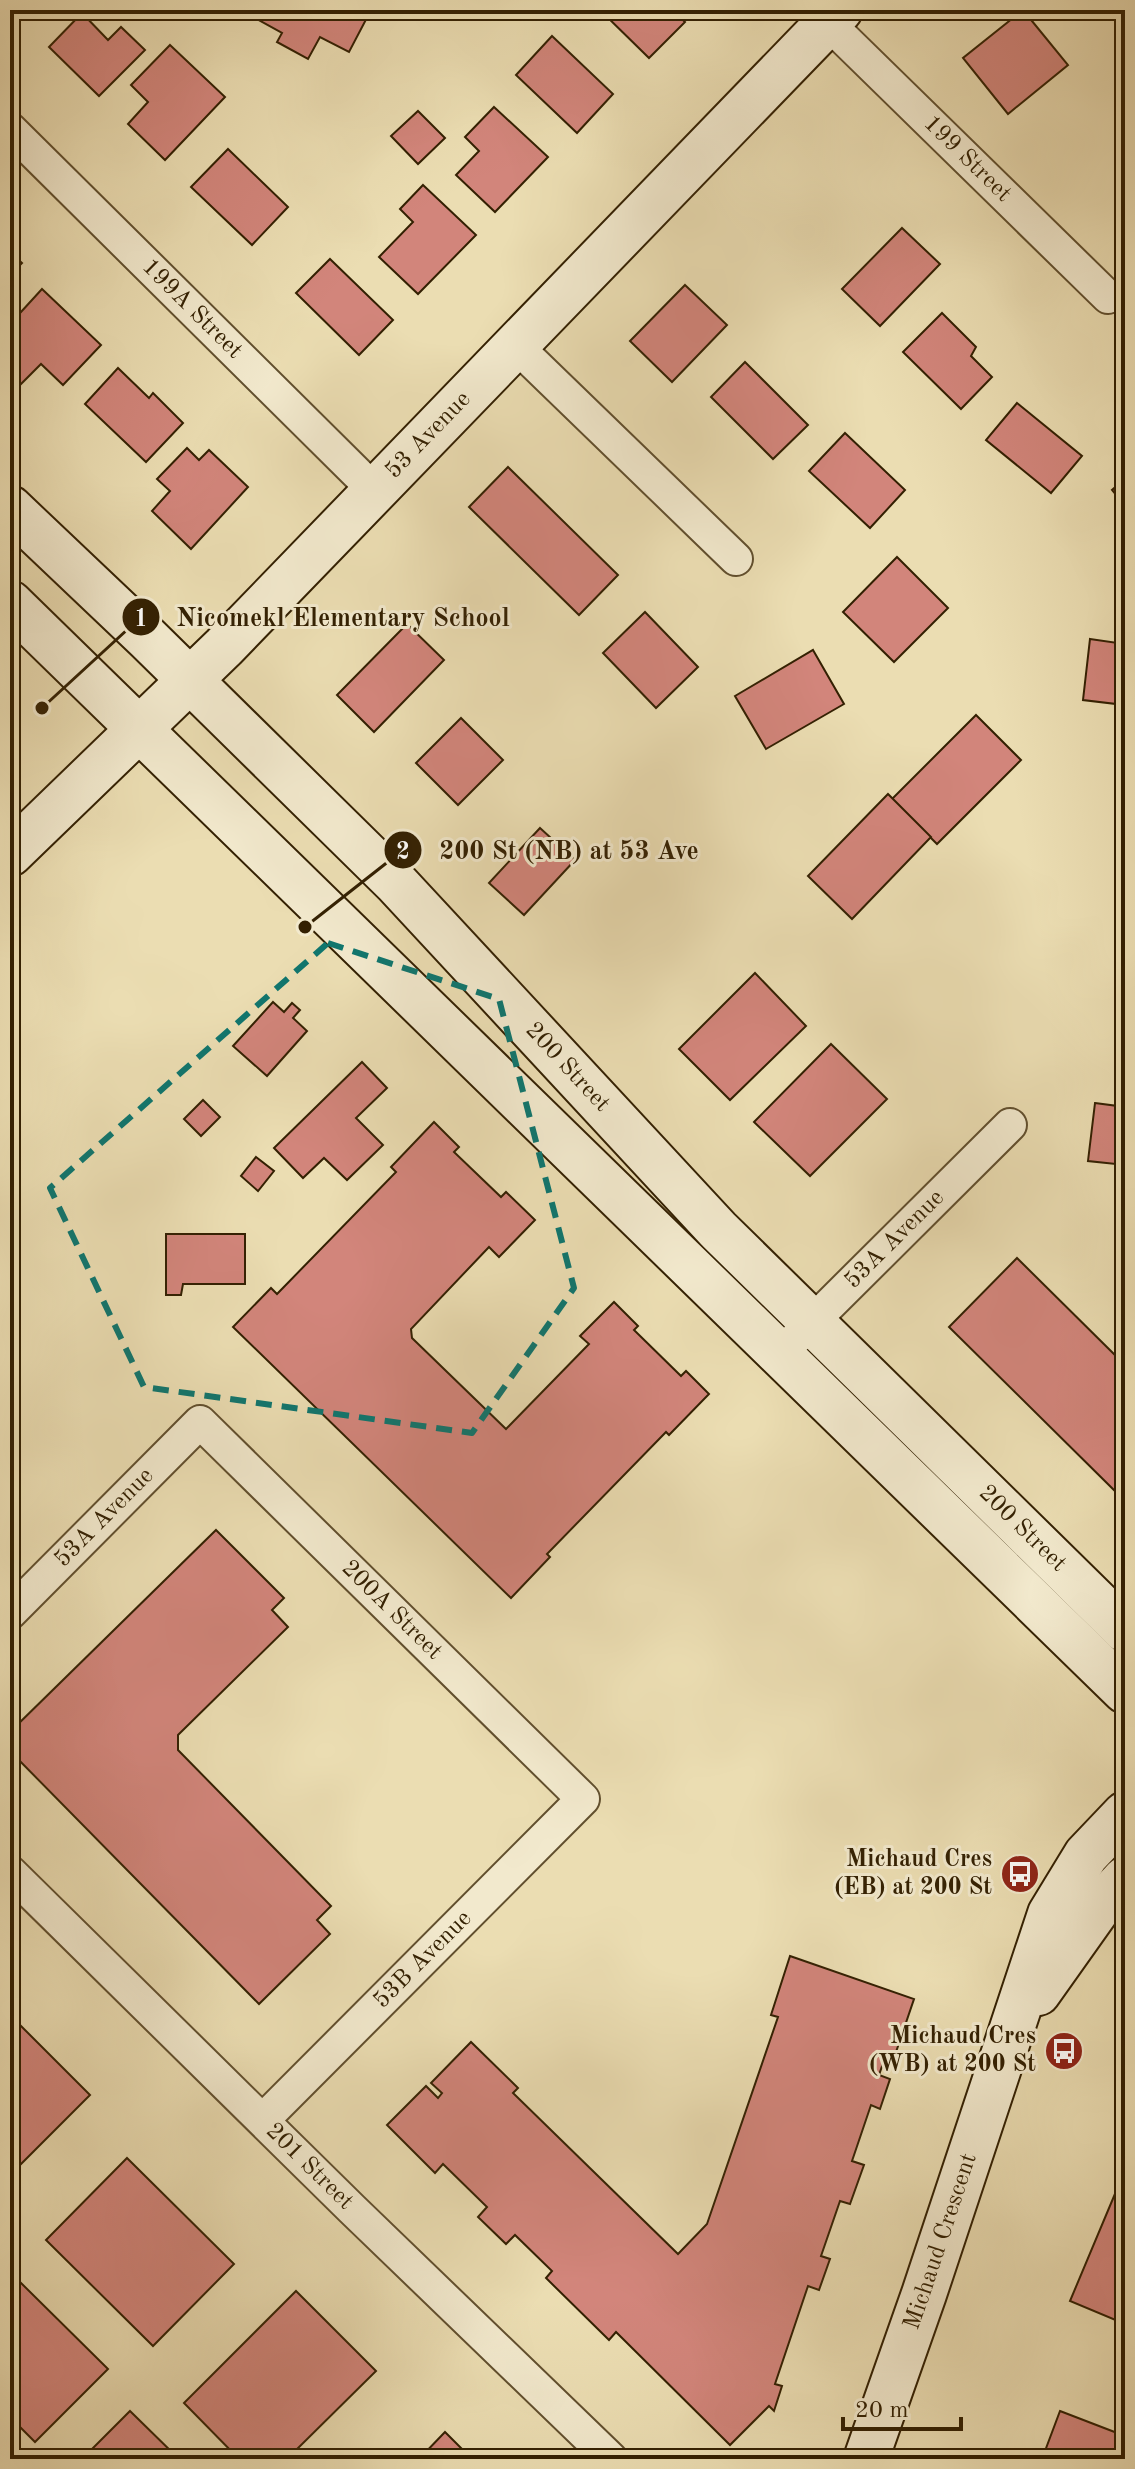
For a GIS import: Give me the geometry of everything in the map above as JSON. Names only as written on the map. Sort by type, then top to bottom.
[{"type":"main road","name":"53 Avenue","points":[[10,854],[189,680],[375,491],[833,16]]},
{"type":"main road","name":"200 Street","points":[[10,508],[396,883],[718,1230],[1125,1630]]},
{"type":"main road","name":"200 Street","points":[[10,603],[1125,1691]]},
{"type":"main road","name":"Michaud Crescent","points":[[866,2459],[1050,1914],[1086,1855],[1125,1814]]},
{"type":"main road","name":"Michaud Crescent","points":[[1015,2025],[1099,1907],[1125,1879]]},
{"type":"street","name":"199 Street","points":[[833,16],[1108,297]]},
{"type":"street","name":"199A Street","points":[[10,129],[375,491]]},
{"type":"street","points":[[515,345],[736,559]]},
{"type":"street","name":"53A Avenue","points":[[781,1353],[1010,1125]]},
{"type":"street","name":"53A Avenue","points":[[10,1613],[200,1422]]},
{"type":"street","name":"200A Street","points":[[200,1422],[583,1799]]},
{"type":"street","name":"53B Avenue","points":[[263,2120],[583,1799]]},
{"type":"street","name":"201 Street","points":[[10,1872],[611,2459]]},
{"type":"highlighted area","points":[[328,943],[499,999],[574,1288],[472,1433],[144,1387],[50,1188]]},
{"type":"building","points":[[262,10],[371,10],[349,52],[320,37],[308,59],[277,42],[282,33],[257,19]]},
{"type":"building","points":[[600,10],[673,10],[685,22],[649,58]]},
{"type":"building","points":[[1023,10],[1068,65],[1008,114],[963,58]]},
{"type":"building","points":[[82,13],[108,40],[121,27],[145,50],[99,96],[49,47]]},
{"type":"building","points":[[552,36],[613,94],[577,133],[516,75]]},
{"type":"building","points":[[170,45],[225,97],[165,160],[128,124],[148,102],[131,85]]},
{"type":"building","points":[[494,107],[548,157],[495,212],[456,175],[479,151],[465,137]]},
{"type":"building","points":[[418,111],[445,138],[418,164],[391,136]]},
{"type":"building","points":[[228,149],[288,207],[252,245],[191,187]]},
{"type":"building","points":[[423,185],[476,235],[418,294],[379,257],[413,222],[400,209]]},
{"type":"building","points":[[902,228],[940,264],[880,326],[842,289]]},
{"type":"building","points":[[10,252],[22,263],[10,275]]},
{"type":"building","points":[[330,259],[393,320],[359,355],[296,293]]},
{"type":"building","points":[[685,285],[727,325],[672,382],[630,341]]},
{"type":"building","points":[[42,289],[101,345],[63,385],[41,364],[17,388],[10,381],[10,324]]},
{"type":"building","points":[[942,313],[976,347],[971,356],[992,377],[961,409],[903,352]]},
{"type":"building","points":[[745,362],[808,425],[773,459],[711,397]]},
{"type":"building","points":[[118,368],[149,398],[153,393],[183,423],[146,462],[85,404]]},
{"type":"building","points":[[1017,403],[1082,456],[1051,493],[986,440]]},
{"type":"building","points":[[845,433],[905,490],[870,528],[809,471]]},
{"type":"building","points":[[187,448],[199,460],[209,450],[248,487],[191,549],[152,511],[170,491],[157,479]]},
{"type":"building","points":[[508,467],[618,575],[579,615],[469,507]]},
{"type":"building","points":[[1125,479],[1125,506],[1112,490]]},
{"type":"building","points":[[897,557],[948,608],[894,662],[843,612]]},
{"type":"building","points":[[645,612],[698,667],[656,708],[603,653]]},
{"type":"building","points":[[407,624],[444,660],[374,732],[337,695]]},
{"type":"building","points":[[1090,639],[1125,644],[1125,705],[1083,700]]},
{"type":"building","points":[[813,650],[844,704],[766,749],[735,696]]},
{"type":"building","points":[[976,715],[1021,760],[937,844],[892,799]]},
{"type":"building","points":[[461,718],[503,760],[458,805],[416,763]]},
{"type":"building","points":[[888,794],[931,837],[852,919],[808,876]]},
{"type":"building","points":[[540,828],[575,860],[524,915],[489,883]]},
{"type":"building","points":[[755,973],[806,1026],[730,1100],[679,1049]]},
{"type":"building","points":[[273,1002],[284,1012],[292,1003],[300,1010],[293,1018],[307,1031],[267,1076],[233,1046]]},
{"type":"building","points":[[831,1044],[887,1099],[810,1176],[754,1122]]},
{"type":"building","points":[[362,1062],[387,1088],[356,1118],[383,1145],[347,1180],[324,1158],[303,1178],[274,1148]]},
{"type":"building","points":[[203,1100],[220,1117],[201,1136],[184,1119]]},
{"type":"building","points":[[1095,1103],[1125,1107],[1125,1165],[1088,1161]]},
{"type":"building","points":[[434,1122],[459,1147],[454,1152],[501,1197],[506,1192],[535,1220],[499,1257],[489,1247],[411,1329],[412,1338],[506,1429],[589,1344],[580,1336],[614,1302],[638,1326],[634,1330],[681,1376],[686,1371],[709,1394],[669,1435],[666,1432],[547,1554],[550,1557],[511,1598],[233,1327],[271,1288],[277,1294],[396,1172],[391,1167]]},
{"type":"building","points":[[256,1157],[274,1171],[258,1191],[241,1176]]},
{"type":"building","points":[[166,1234],[245,1234],[245,1284],[183,1284],[181,1295],[166,1295]]},
{"type":"building","points":[[1017,1258],[1125,1365],[1125,1489],[1119,1495],[949,1327]]},
{"type":"building","points":[[216,1530],[284,1598],[272,1610],[288,1627],[178,1735],[178,1750],[331,1906],[317,1920],[330,1934],[259,2004],[10,1751],[10,1732]]},
{"type":"building","points":[[790,1956],[914,1999],[895,2055],[887,2052],[879,2075],[890,2079],[880,2109],[871,2105],[852,2161],[864,2165],[850,2204],[840,2201],[821,2256],[830,2259],[819,2290],[808,2286],[775,2384],[782,2386],[774,2411],[769,2406],[730,2445],[616,2332],[609,2340],[546,2278],[552,2271],[515,2235],[506,2244],[478,2217],[487,2207],[443,2164],[435,2173],[387,2125],[426,2086],[438,2098],[442,2093],[431,2083],[471,2042],[518,2088],[513,2093],[678,2254],[707,2224],[778,2017],[771,2015]]},
{"type":"building","points":[[19,2024],[90,2095],[10,2175],[10,2033]]},
{"type":"building","points":[[127,2158],[234,2264],[153,2346],[46,2240]]},
{"type":"building","points":[[1125,2170],[1125,2324],[1070,2301]]},
{"type":"building","points":[[19,2281],[108,2369],[35,2442],[10,2417],[10,2289]]},
{"type":"building","points":[[296,2291],[376,2371],[287,2459],[239,2459],[184,2403]]},
{"type":"building","points":[[130,2411],[179,2459],[82,2459]]},
{"type":"building","points":[[1060,2411],[1125,2436],[1125,2459],[1042,2459]]},
{"type":"building","points":[[445,2432],[472,2459],[419,2459]]},
{"type":"place","name":"Nicomekl Elementary School","points":[[42,708]]},
{"type":"place","name":"200 St (NB) at 53 Ave","points":[[305,927]]},
{"type":"place","name":"Michaud Cres (EB) at 200 St","points":[[1020,1874]]},
{"type":"place","name":"Michaud Cres (WB) at 200 St","points":[[1064,2051]]}]
